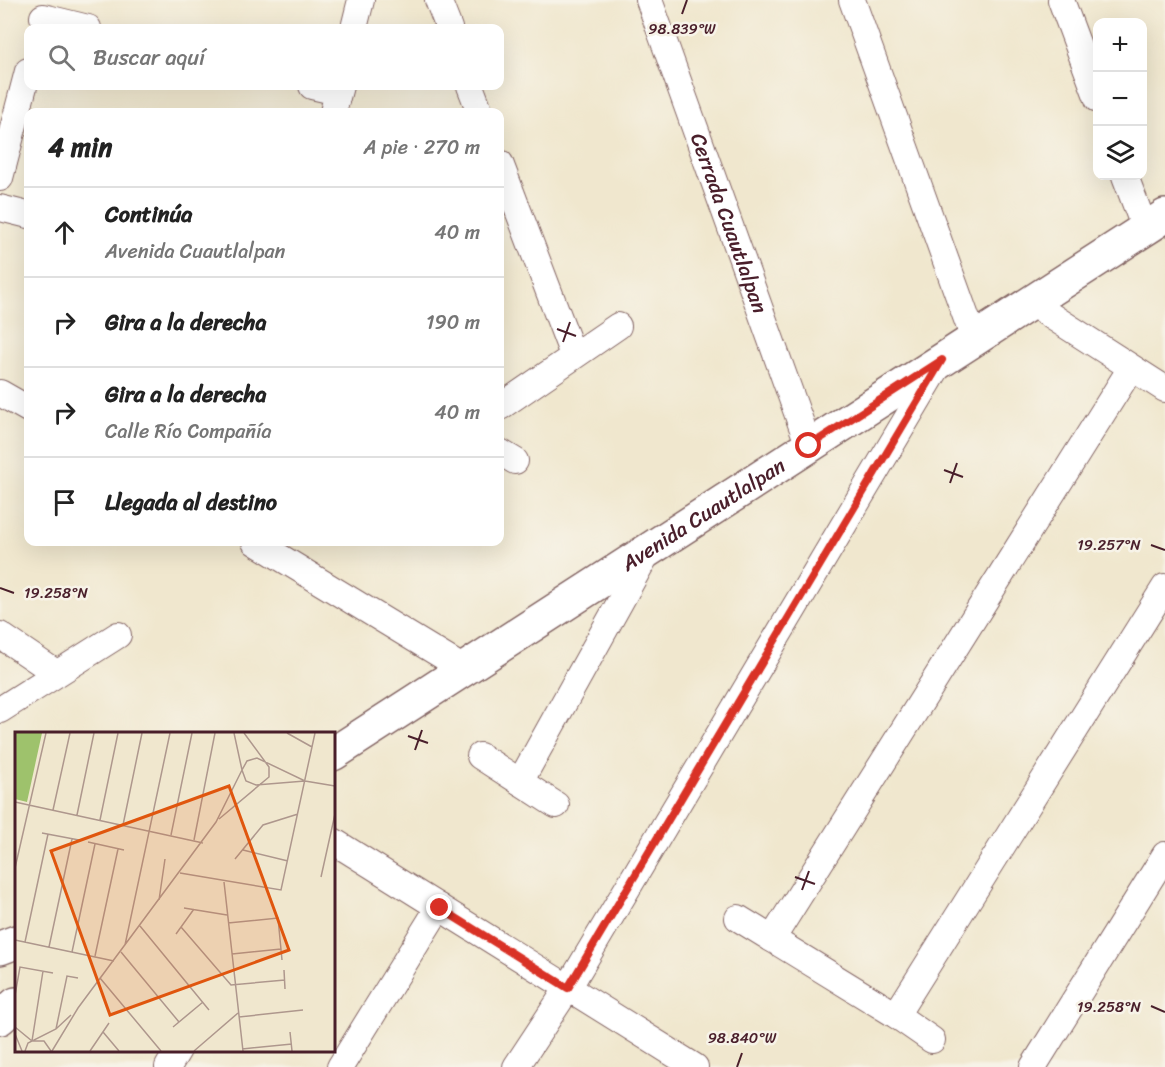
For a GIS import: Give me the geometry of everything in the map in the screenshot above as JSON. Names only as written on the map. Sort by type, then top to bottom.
[{"type":"street","points":[[355,24],[361,0]]},
{"type":"street","points":[[438,0],[447,24]]},
{"type":"street","name":"Cerrada Cuautlalpan","points":[[649,0],[809,446]]},
{"type":"street","points":[[852,0],[974,339]]},
{"type":"street","points":[[1061,0],[1093,86]]},
{"type":"street","points":[[43,15],[74,24]]},
{"type":"street","points":[[0,178],[24,86]]},
{"type":"street","points":[[321,90],[337,97]]},
{"type":"street","points":[[472,90],[478,108]]},
{"type":"street","points":[[504,174],[573,355]]},
{"type":"street","points":[[1128,180],[1155,223]]},
{"type":"street","points":[[0,208],[24,214]]},
{"type":"street","name":"Avenida Cuautlalpan","points":[[334,753],[1155,223]]},
{"type":"street","points":[[1031,303],[1165,389]]},
{"type":"street","points":[[504,404],[618,326]]},
{"type":"street","points":[[516,1067],[568,988],[942,360]]},
{"type":"street","points":[[772,939],[1131,368]]},
{"type":"street","points":[[0,393],[24,407]]},
{"type":"street","points":[[262,546],[464,669]]},
{"type":"street","points":[[520,782],[649,549]]},
{"type":"street","points":[[896,1015],[1165,588]]},
{"type":"street","points":[[0,635],[57,673]]},
{"type":"street","points":[[0,710],[118,635]]},
{"type":"street","points":[[480,756],[556,805]]},
{"type":"street","points":[[334,843],[694,1067]]},
{"type":"street","points":[[1033,1067],[1165,855]]},
{"type":"street","points":[[340,1067],[439,907]]},
{"type":"street","points":[[738,918],[896,1015],[932,1040]]},
{"type":"street","points":[[0,948],[15,942]]},
{"type":"street","points":[[0,1018],[15,1005]]},
{"type":"street","points":[[168,1067],[177,1052]]},
{"type":"route","points":[[440,908],[568,988],[942,360],[809,446]]}]
